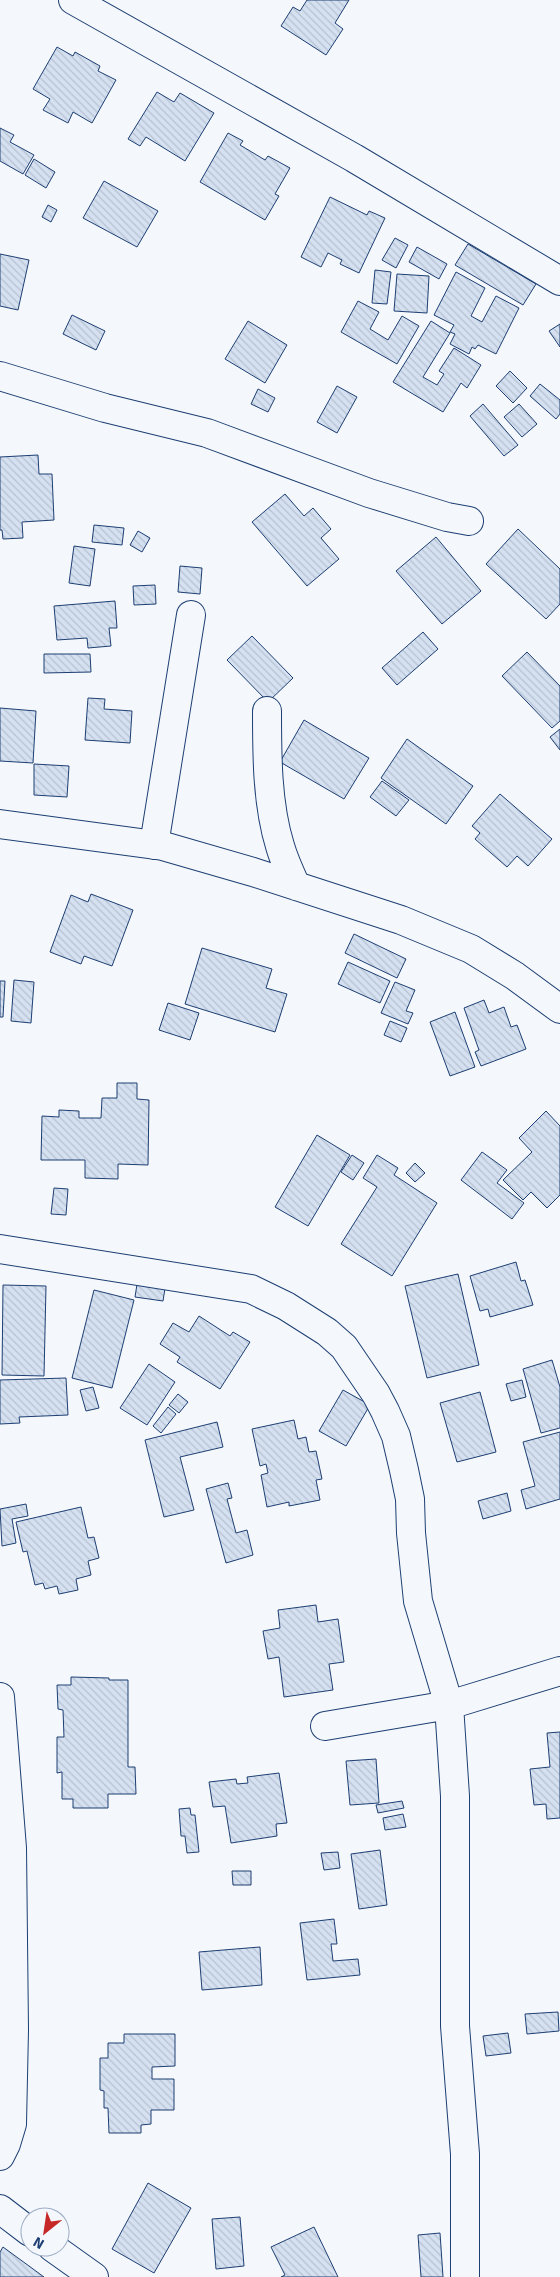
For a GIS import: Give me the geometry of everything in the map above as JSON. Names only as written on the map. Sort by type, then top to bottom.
[{"type":"street","points":[[73,0],[354,158],[560,281]]},
{"type":"street","points":[[0,376],[105,408],[207,433],[369,493],[447,517],[470,521]]},
{"type":"street","points":[[154,845],[191,615]]},
{"type":"street","points":[[268,711],[267,743],[274,822],[279,845],[296,886]]},
{"type":"street","points":[[0,824],[154,845],[296,886],[401,920],[471,949],[515,976],[560,1008]]},
{"type":"street","points":[[0,1249],[251,1289],[286,1306],[327,1332],[344,1347],[376,1394],[396,1436],[410,1499],[410,1533],[418,1601],[449,1705],[455,1796],[455,2026],[465,2154],[465,2277]]},
{"type":"street","points":[[325,1726],[449,1705],[560,1671]]},
{"type":"street","points":[[0,1697],[12,1848],[14,2020],[12,2124],[0,2156]]},
{"type":"street","points":[[0,2209],[20,2224]]},
{"type":"street","points":[[66,2257],[94,2277]]},
{"type":"building","points":[[307,0],[349,0],[335,23],[343,29],[326,55],[281,26],[293,7],[300,11]]},
{"type":"building","points":[[57,47],[73,56],[75,52],[100,66],[98,71],[116,80],[92,123],[73,112],[68,123],[43,110],[50,99],[33,89]]},
{"type":"building","points":[[157,92],[174,102],[180,93],[214,113],[185,161],[146,137],[140,146],[128,139]]},
{"type":"building","points":[[0,128],[14,135],[10,142],[34,155],[23,174],[0,161]]},
{"type":"building","points":[[228,133],[243,141],[240,145],[265,160],[268,156],[290,168],[275,194],[279,196],[265,220],[200,182]]},
{"type":"building","points":[[34,159],[55,172],[46,188],[25,175]]},
{"type":"building","points":[[104,181],[158,211],[137,247],[83,218]]},
{"type":"building","points":[[330,197],[367,215],[369,211],[385,218],[359,273],[340,264],[342,260],[328,253],[321,267],[301,257]]},
{"type":"building","points":[[48,205],[57,210],[51,222],[42,217]]},
{"type":"building","points":[[395,238],[408,245],[396,268],[382,260]]},
{"type":"building","points":[[468,244],[536,284],[523,305],[455,265]]},
{"type":"building","points":[[417,247],[447,264],[439,279],[409,262]]},
{"type":"building","points":[[0,254],[29,260],[18,310],[0,306]]},
{"type":"building","points":[[375,270],[391,272],[387,304],[372,303]]},
{"type":"building","points":[[456,272],[485,288],[471,316],[482,322],[496,296],[519,308],[496,354],[478,345],[475,349],[472,347],[469,354],[450,344],[455,334],[450,332],[454,325],[434,315]]},
{"type":"building","points":[[397,274],[429,276],[427,313],[394,311]]},
{"type":"building","points":[[358,301],[379,312],[370,329],[388,340],[402,316],[419,326],[397,364],[341,332]]},
{"type":"building","points":[[72,315],[105,331],[96,350],[63,334]]},
{"type":"building","points":[[248,321],[287,345],[265,383],[225,359]]},
{"type":"building","points":[[431,321],[450,333],[423,377],[437,385],[444,374],[439,371],[454,348],[481,365],[467,388],[461,383],[443,412],[393,382]]},
{"type":"building","points":[[560,324],[560,347],[549,331]]},
{"type":"building","points":[[510,371],[527,388],[513,403],[496,386]]},
{"type":"building","points":[[540,384],[560,400],[560,414],[556,419],[530,396]]},
{"type":"building","points":[[337,386],[357,397],[337,433],[317,422]]},
{"type":"building","points":[[258,389],[275,398],[268,412],[251,404]]},
{"type":"building","points":[[483,404],[518,445],[504,456],[470,416]]},
{"type":"building","points":[[519,404],[537,424],[522,437],[504,417]]},
{"type":"building","points":[[38,455],[39,474],[52,474],[54,520],[22,522],[23,538],[3,539],[2,530],[0,530],[0,457]]},
{"type":"building","points":[[285,494],[304,516],[313,508],[331,529],[321,538],[339,559],[307,586],[252,522]]},
{"type":"building","points":[[94,525],[124,528],[122,545],[92,542]]},
{"type":"building","points":[[518,529],[560,569],[560,604],[546,619],[486,564]]},
{"type":"building","points":[[138,531],[150,538],[142,552],[130,545]]},
{"type":"building","points":[[436,537],[481,591],[442,624],[396,571]]},
{"type":"building","points":[[74,546],[95,549],[90,586],[69,583]]},
{"type":"building","points":[[180,566],[202,568],[200,594],[178,592]]},
{"type":"building","points":[[155,585],[156,604],[134,605],[133,586]]},
{"type":"building","points":[[115,601],[117,628],[109,628],[111,646],[88,648],[87,638],[57,640],[54,606]]},
{"type":"building","points":[[423,632],[438,649],[397,685],[382,668]]},
{"type":"building","points":[[252,636],[293,678],[268,702],[227,660]]},
{"type":"building","points":[[527,652],[560,686],[560,721],[552,728],[502,676]]},
{"type":"building","points":[[44,654],[90,654],[91,672],[44,673]]},
{"type":"building","points":[[88,698],[105,699],[104,709],[132,711],[130,743],[85,740]]},
{"type":"building","points":[[0,708],[36,711],[33,763],[0,761]]},
{"type":"building","points":[[304,720],[369,758],[344,799],[280,762]]},
{"type":"building","points":[[560,729],[560,750],[550,737]]},
{"type":"building","points":[[407,739],[473,786],[446,824],[381,778]]},
{"type":"building","points":[[34,764],[69,766],[67,797],[34,795]]},
{"type":"building","points":[[382,781],[409,800],[396,816],[370,797]]},
{"type":"building","points":[[500,794],[552,839],[528,866],[517,856],[507,867],[475,839],[480,833],[472,826]]},
{"type":"building","points":[[91,894],[133,910],[112,966],[84,956],[81,964],[50,952],[71,895],[88,902]]},
{"type":"building","points":[[354,934],[406,959],[397,978],[345,953]]},
{"type":"building","points":[[202,948],[272,969],[266,988],[287,994],[275,1032],[185,1004]]},
{"type":"building","points":[[348,962],[390,981],[380,1003],[338,984]]},
{"type":"building","points":[[14,980],[34,982],[31,1023],[11,1021]]},
{"type":"building","points":[[0,981],[5,981],[3,1017],[0,1017]]},
{"type":"building","points":[[395,982],[415,990],[406,1011],[413,1013],[408,1024],[381,1013]]},
{"type":"building","points":[[484,1000],[489,1013],[504,1007],[511,1027],[517,1025],[526,1049],[481,1066],[475,1052],[479,1050],[464,1008]]},
{"type":"building","points":[[168,1003],[199,1013],[190,1040],[159,1030]]},
{"type":"building","points":[[455,1012],[475,1067],[450,1076],[430,1022]]},
{"type":"building","points":[[390,1021],[407,1028],[401,1042],[384,1035]]},
{"type":"building","points":[[117,1083],[137,1083],[137,1099],[149,1100],[148,1165],[118,1164],[118,1179],[85,1178],[85,1160],[41,1160],[42,1116],[59,1117],[59,1110],[79,1111],[79,1118],[101,1118],[102,1098],[117,1098]]},
{"type":"building","points":[[546,1111],[560,1126],[560,1195],[547,1208],[531,1192],[523,1200],[503,1180],[532,1152],[519,1138]]},
{"type":"building","points":[[317,1135],[350,1155],[308,1226],[275,1207]]},
{"type":"building","points":[[482,1152],[507,1170],[497,1183],[524,1203],[512,1219],[461,1180]]},
{"type":"building","points":[[352,1155],[364,1163],[353,1180],[341,1172]]},
{"type":"building","points":[[377,1155],[398,1168],[394,1175],[437,1203],[392,1276],[341,1244],[377,1187],[363,1178]]},
{"type":"building","points":[[415,1163],[425,1173],[415,1182],[406,1173]]},
{"type":"building","points":[[54,1188],[68,1189],[66,1215],[51,1214]]},
{"type":"building","points":[[516,1262],[521,1281],[525,1280],[533,1305],[490,1317],[488,1309],[480,1311],[470,1276]]},
{"type":"building","points":[[458,1274],[479,1365],[427,1378],[405,1286]]},
{"type":"building","points":[[138,1278],[166,1282],[163,1301],[135,1297]]},
{"type":"building","points":[[3,1285],[46,1286],[44,1376],[2,1375]]},
{"type":"building","points":[[94,1290],[134,1300],[112,1388],[72,1378]]},
{"type":"building","points":[[199,1316],[230,1336],[233,1332],[250,1342],[220,1389],[177,1362],[180,1357],[160,1344],[173,1323],[189,1332]]},
{"type":"building","points":[[552,1360],[560,1387],[560,1428],[541,1433],[523,1369]]},
{"type":"building","points":[[149,1364],[175,1382],[147,1425],[120,1408]]},
{"type":"building","points":[[66,1378],[68,1415],[19,1417],[20,1423],[0,1424],[0,1380]]},
{"type":"building","points":[[522,1380],[526,1397],[511,1401],[506,1384]]},
{"type":"building","points":[[93,1387],[99,1408],[86,1411],[80,1390]]},
{"type":"building","points":[[343,1390],[370,1405],[346,1446],[319,1431]]},
{"type":"building","points":[[480,1392],[496,1452],[457,1462],[440,1403]]},
{"type":"building","points":[[178,1394],[188,1402],[179,1413],[169,1405]]},
{"type":"building","points":[[168,1407],[176,1414],[161,1433],[153,1426]]},
{"type":"building","points":[[294,1420],[298,1439],[306,1437],[309,1452],[316,1451],[322,1479],[316,1480],[320,1500],[289,1506],[289,1502],[267,1507],[261,1475],[268,1473],[266,1464],[260,1466],[252,1429]]},
{"type":"building","points":[[217,1422],[223,1447],[180,1457],[194,1510],[164,1517],[145,1440]]},
{"type":"building","points":[[560,1432],[560,1499],[526,1509],[521,1490],[535,1486],[523,1442]]},
{"type":"building","points":[[228,1483],[232,1498],[227,1499],[236,1533],[247,1530],[253,1555],[226,1563],[206,1489]]},
{"type":"building","points":[[507,1493],[511,1511],[483,1519],[478,1501]]},
{"type":"building","points":[[26,1504],[28,1516],[12,1519],[16,1543],[2,1546],[0,1509]]},
{"type":"building","points":[[81,1507],[88,1538],[94,1537],[99,1558],[88,1561],[91,1575],[76,1579],[78,1590],[59,1594],[57,1586],[45,1589],[43,1583],[35,1585],[27,1551],[23,1552],[16,1522]]},
{"type":"building","points":[[316,1605],[318,1622],[338,1619],[344,1662],[329,1664],[333,1690],[284,1697],[279,1657],[268,1659],[263,1631],[280,1628],[278,1610]]},
{"type":"building","points":[[71,1677],[128,1680],[128,1767],[135,1767],[136,1794],[108,1794],[108,1808],[73,1808],[73,1799],[62,1799],[62,1772],[57,1773],[57,1737],[64,1737],[63,1710],[58,1709],[57,1685],[71,1685]]},
{"type":"building","points":[[560,1732],[560,1818],[547,1819],[546,1804],[534,1805],[530,1769],[550,1767],[547,1733]]},
{"type":"building","points":[[376,1759],[379,1803],[350,1805],[346,1761]]},
{"type":"building","points":[[279,1773],[287,1823],[276,1824],[277,1836],[231,1843],[225,1806],[213,1807],[209,1782],[236,1779],[237,1784],[248,1783],[247,1777]]},
{"type":"building","points":[[402,1801],[404,1808],[378,1813],[376,1805]]},
{"type":"building","points":[[190,1808],[191,1815],[195,1815],[199,1852],[187,1853],[185,1836],[181,1836],[179,1809]]},
{"type":"building","points":[[403,1814],[406,1827],[385,1830],[383,1818]]},
{"type":"building","points":[[380,1850],[387,1905],[359,1909],[351,1854]]},
{"type":"building","points":[[338,1852],[340,1868],[324,1870],[321,1853]]},
{"type":"building","points":[[232,1871],[251,1871],[251,1885],[233,1885]]},
{"type":"building","points":[[334,1919],[337,1944],[331,1944],[333,1961],[358,1959],[360,1975],[307,1980],[300,1923]]},
{"type":"building","points":[[260,1947],[262,1985],[202,1990],[199,1952]]},
{"type":"building","points":[[558,2012],[559,2031],[527,2034],[525,2014]]},
{"type":"building","points":[[508,2033],[511,2053],[486,2056],[483,2036]]},
{"type":"building","points":[[124,2034],[175,2034],[175,2066],[152,2067],[152,2079],[174,2079],[174,2110],[151,2110],[151,2124],[141,2125],[141,2133],[109,2133],[108,2108],[104,2108],[104,2091],[100,2090],[100,2058],[108,2058],[108,2043],[124,2043]]},
{"type":"building","points":[[148,2183],[191,2208],[154,2273],[112,2249]]},
{"type":"building","points":[[240,2217],[244,2266],[216,2269],[212,2219]]},
{"type":"building","points":[[314,2227],[338,2277],[281,2277],[285,2275],[271,2247]]},
{"type":"building","points":[[440,2233],[443,2277],[421,2277],[418,2235]]},
{"type":"building","points":[[3,2247],[44,2277],[0,2277],[0,2252]]}]
